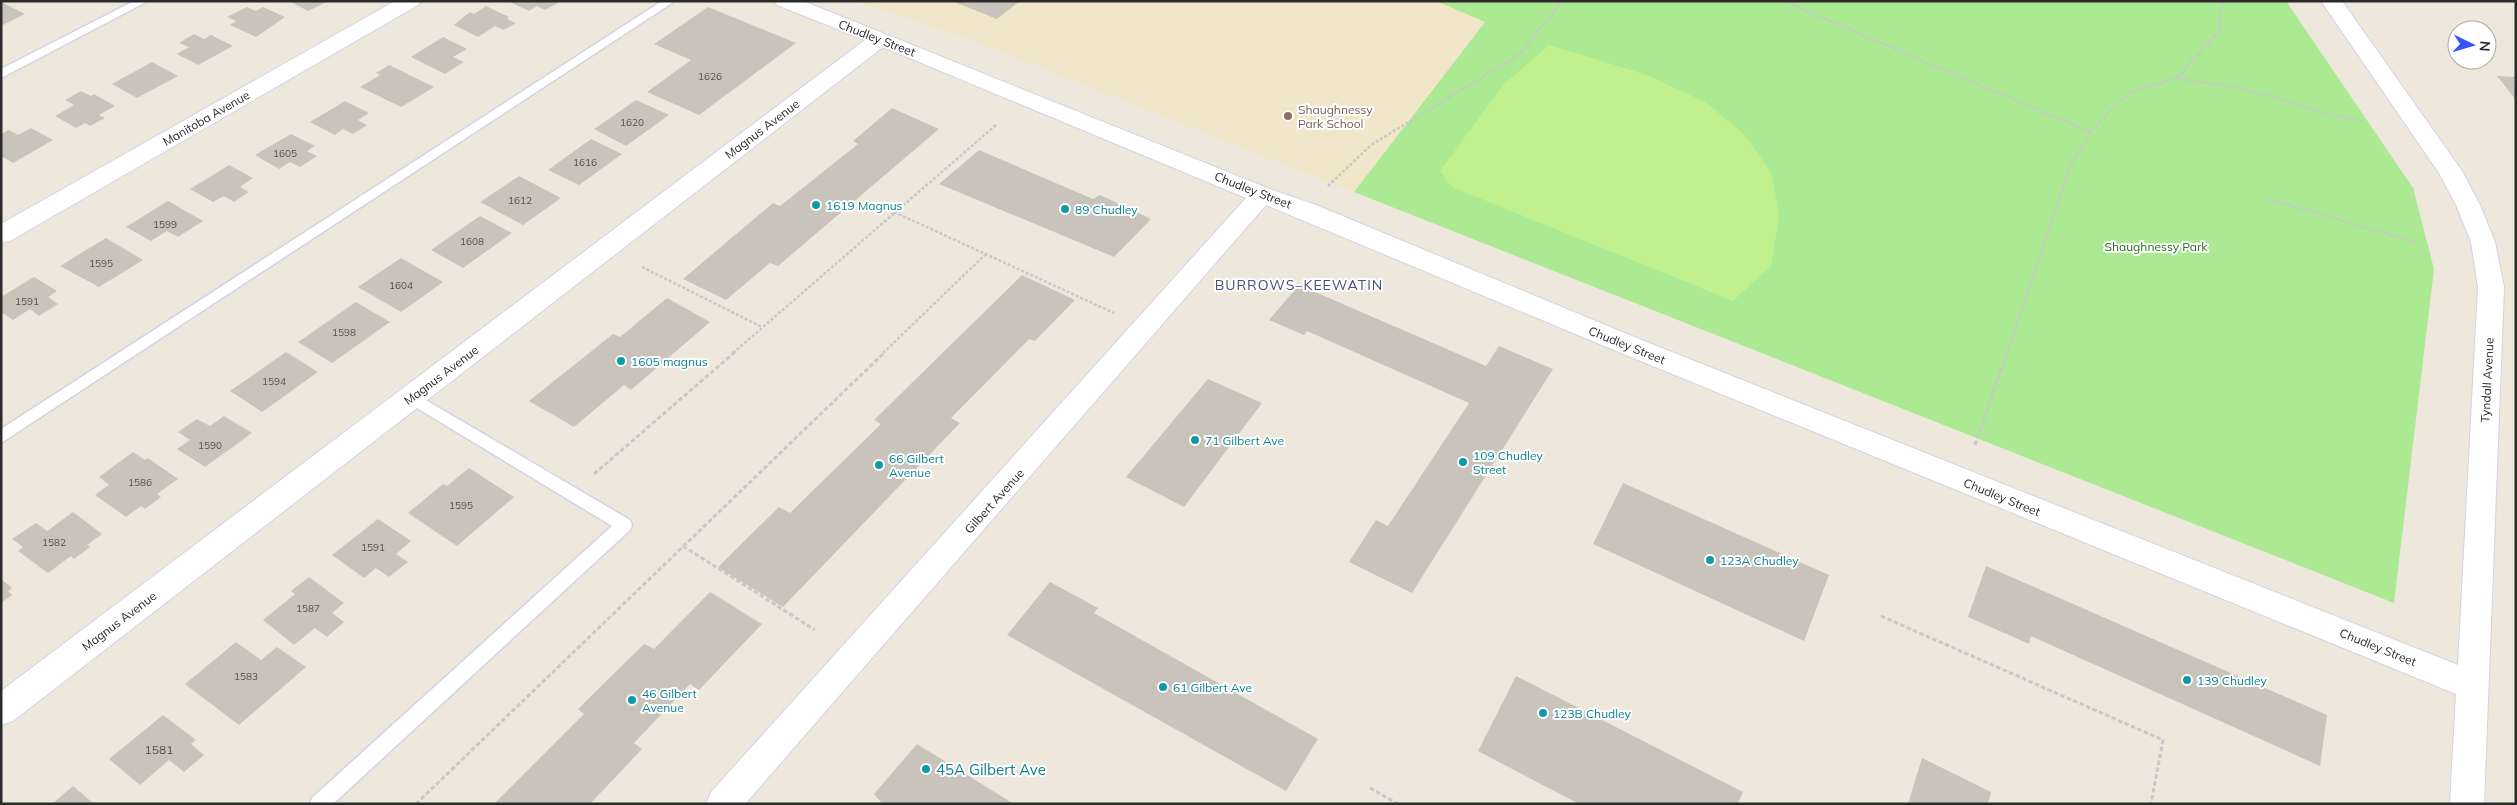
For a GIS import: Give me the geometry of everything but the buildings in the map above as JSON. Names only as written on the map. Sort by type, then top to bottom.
[{"type":"street","name":"Manitoba Avenue","points":[[1,235],[411,1]]},
{"type":"street","name":"Chudley Street","points":[[784,1],[1262,195],[1307,211],[1897,455],[2471,685]]},
{"type":"street","name":"Tyndall Avenue","points":[[2331,1],[2450,171],[2468,204],[2483,242],[2491,287],[2466,804]]},
{"type":"street","name":"Magnus Avenue","points":[[1,710],[880,39]]},
{"type":"street","name":"Gilbert Avenue","points":[[723,804],[1022,470],[1262,195]]},
{"type":"lane","points":[[1,74],[143,1]]},
{"type":"lane","points":[[1,437],[670,1]]},
{"type":"lane","points":[[319,804],[624,526],[412,398]]},
{"type":"path","points":[[1326,188],[1370,145],[1520,54],[1562,1]]},
{"type":"path","points":[[1783,1],[2090,132]]},
{"type":"path","points":[[2177,78],[2193,58],[2219,32],[2222,1]]},
{"type":"path","points":[[1975,445],[2071,165],[2090,132],[2130,92],[2177,78],[2245,89],[2339,117],[2364,121]]},
{"type":"path","points":[[587,480],[996,125]]},
{"type":"path","points":[[2269,199],[2419,243]]},
{"type":"path","points":[[894,212],[1114,313]]},
{"type":"path","points":[[416,804],[986,254]]},
{"type":"path","points":[[642,267],[762,327]]},
{"type":"path","points":[[683,546],[815,630]]},
{"type":"path","points":[[1881,616],[2163,740],[2151,804]]},
{"type":"path","points":[[1370,788],[1398,804]]},
{"type":"shaded area","name":"Shaughnessy Park School","points":[[856,1],[1436,1],[1485,21],[1354,192],[974,41]]},
{"type":"green space","name":"Shaughnessy Park","points":[[1436,1],[2286,1],[2413,188],[2434,269],[2394,603],[1354,192],[1485,22]]},
{"type":"green space","points":[[1549,45],[1647,75],[1705,102],[1744,134],[1772,174],[1779,216],[1771,266],[1733,301],[1452,187],[1440,171],[1504,84]]},
{"type":"place","name":"Shaughnessy Park School","points":[[1288,116]]},
{"type":"place","name":"1619 Magnus","points":[[816,205]]},
{"type":"place","name":"89 Chudley","points":[[1065,209]]},
{"type":"place","name":"1605 magnus","points":[[621,361]]},
{"type":"place","name":"71 Gilbert Ave","points":[[1195,440]]},
{"type":"place","name":"109 Chudley Street","points":[[1463,462]]},
{"type":"place","name":"66 Gilbert Avenue","points":[[879,465]]},
{"type":"place","name":"123A Chudley","points":[[1710,560]]},
{"type":"place","name":"139 Chudley","points":[[2187,680]]},
{"type":"place","name":"61 Gilbert Ave","points":[[1163,687]]},
{"type":"place","name":"46 Gilbert Avenue","points":[[632,700]]},
{"type":"place","name":"123B Chudley","points":[[1543,713]]},
{"type":"place","name":"45A Gilbert Ave","points":[[926,769]]},
{"type":"district","name":"BURROWS–KEEWATIN","points":[[1299,285]]}]
